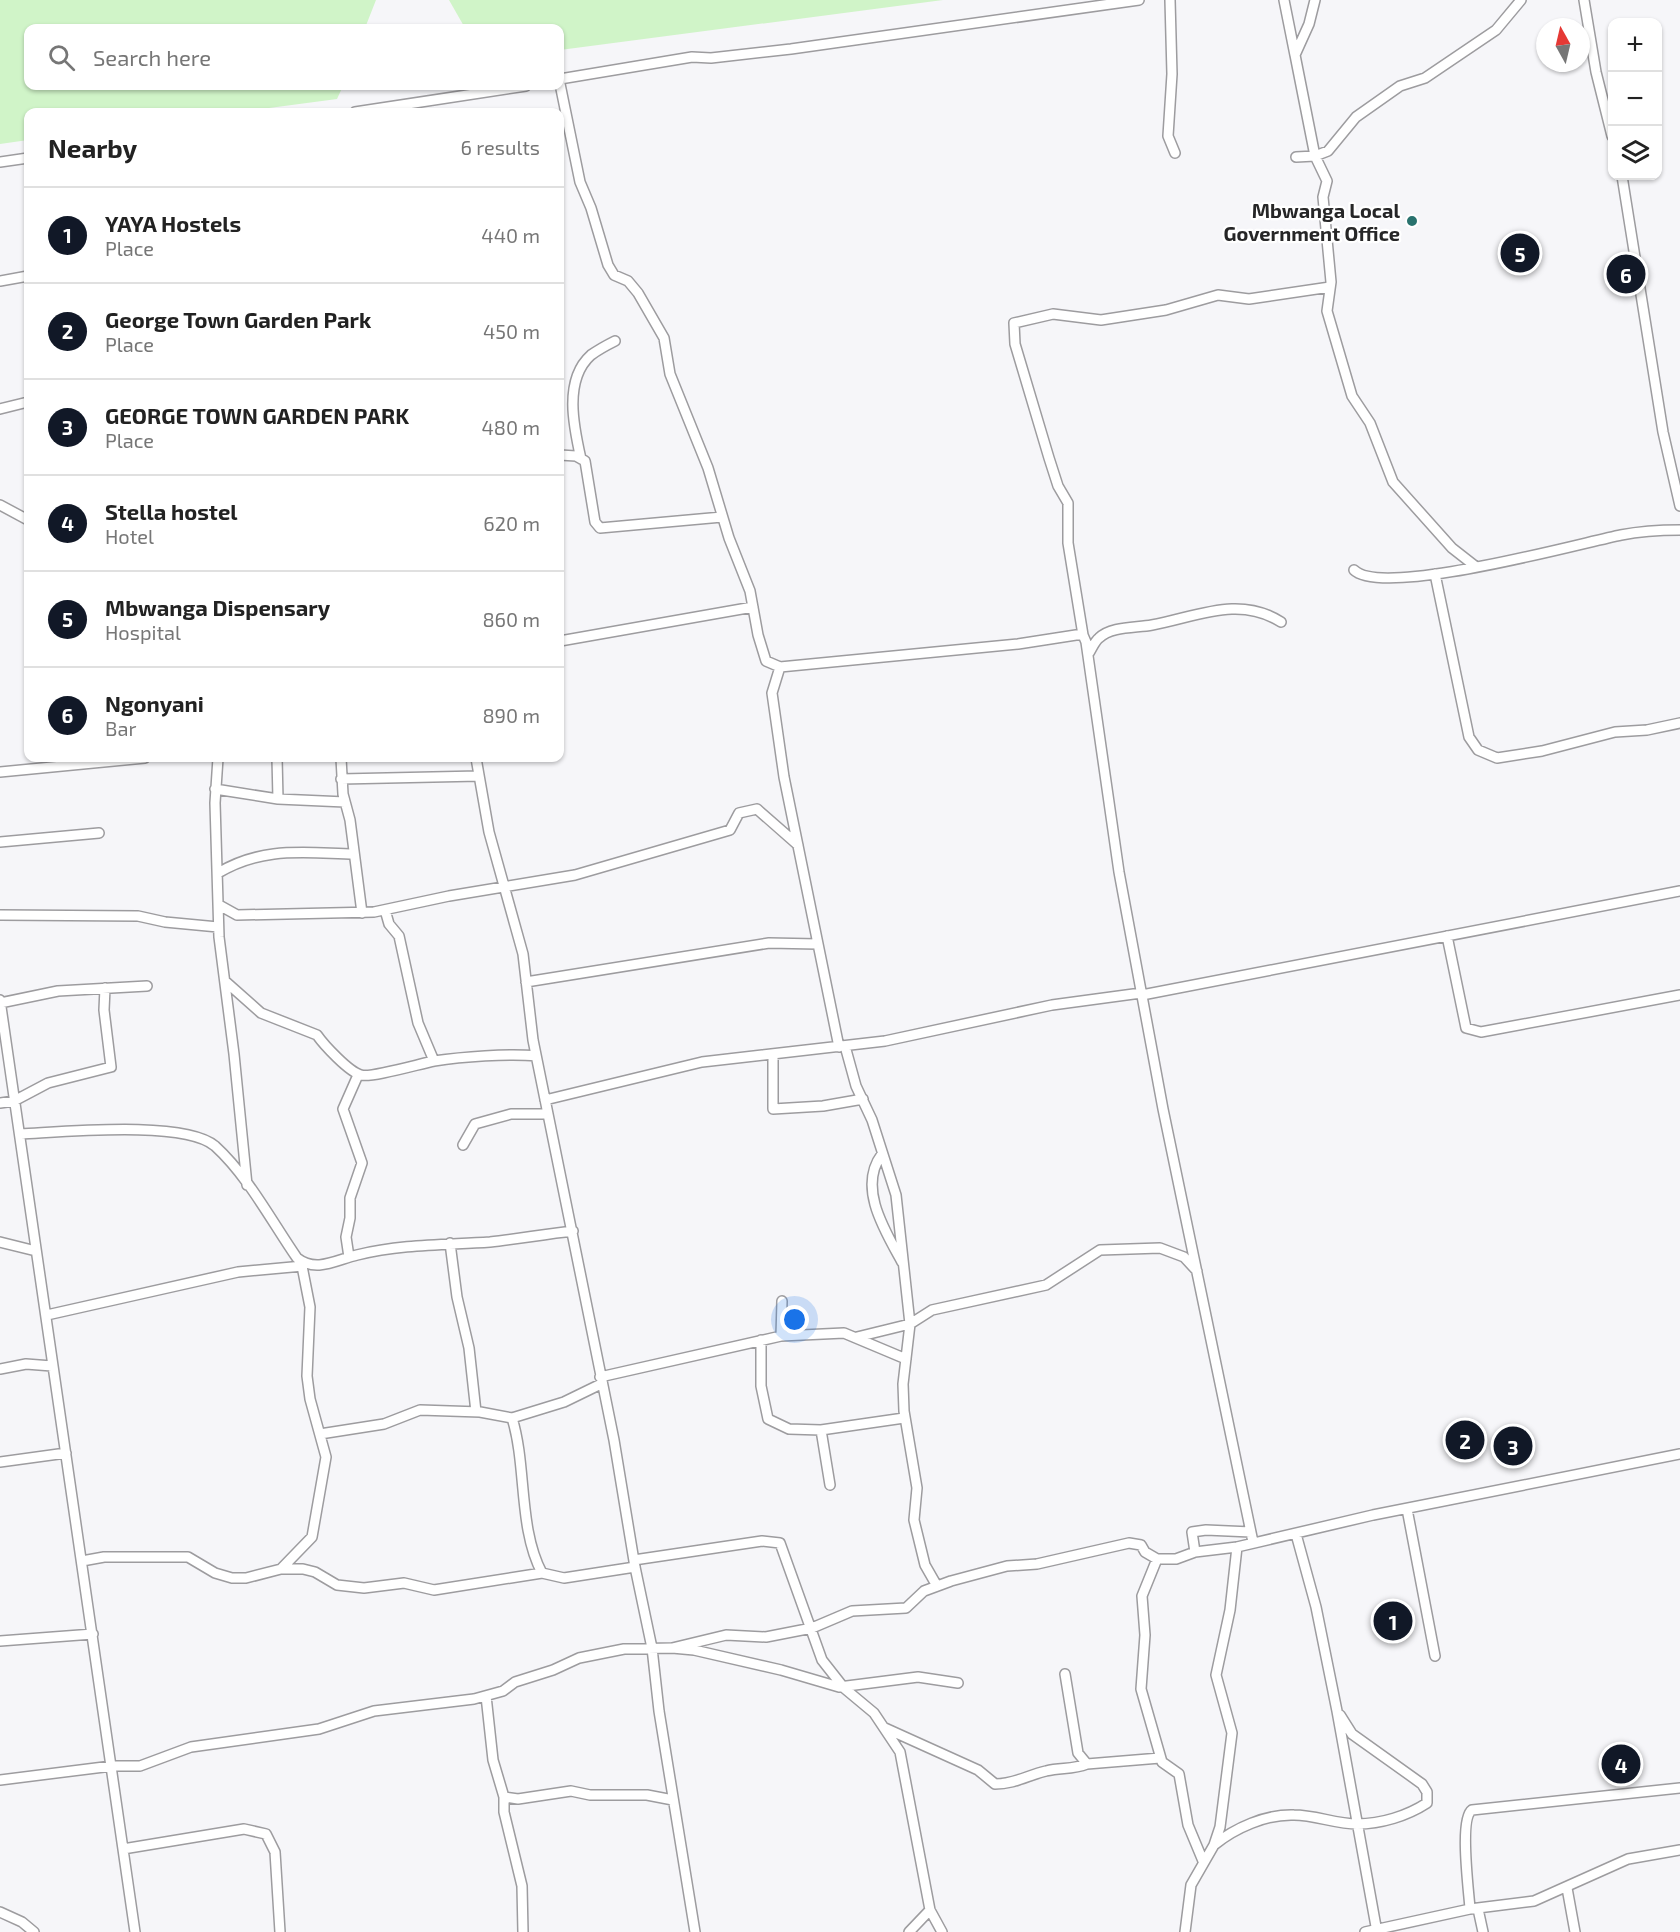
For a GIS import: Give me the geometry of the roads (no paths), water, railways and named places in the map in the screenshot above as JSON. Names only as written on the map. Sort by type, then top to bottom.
[{"type":"street","points":[[564,78],[692,57],[711,58],[791,49],[1139,0]]},
{"type":"street","points":[[1170,0],[1172,74],[1167,136],[1175,153]]},
{"type":"street","points":[[1284,0],[1315,156],[1327,182],[1323,197],[1330,287],[1327,311],[1352,396],[1370,423],[1393,482],[1452,548],[1475,566]]},
{"type":"street","points":[[1295,55],[1309,24],[1315,0]]},
{"type":"street","points":[[1296,157],[1315,156],[1328,151],[1356,117],[1400,86],[1425,78],[1496,30],[1521,0]]},
{"type":"street","points":[[1584,0],[1596,72],[1610,126]]},
{"type":"street","points":[[381,108],[500,90]]},
{"type":"street","points":[[561,90],[580,182],[591,208],[608,265],[615,274],[628,281],[638,293],[664,338],[670,374],[708,468],[722,517],[750,591],[764,656],[769,663],[780,667],[1083,635]]},
{"type":"street","points":[[0,162],[24,159]]},
{"type":"street","points":[[1623,180],[1663,432],[1680,506]]},
{"type":"street","points":[[0,281],[24,277]]},
{"type":"street","points":[[1253,1542],[1119,872],[1089,653],[1083,635],[1068,543],[1068,504],[1058,486],[1049,458],[1015,344],[1014,323],[1053,314],[1101,320],[1166,310],[1218,295],[1249,299],[1330,287]]},
{"type":"street","points":[[615,341],[590,356],[580,371],[574,390],[574,413],[581,459],[588,470],[595,522],[600,528],[722,517]]},
{"type":"street","points":[[0,409],[24,403]]},
{"type":"street","points":[[564,455],[581,459]]},
{"type":"street","points":[[0,505],[24,518]]},
{"type":"street","points":[[1354,570],[1371,578],[1436,574],[1533,556],[1622,534],[1680,530]]},
{"type":"street","points":[[1436,574],[1469,737],[1478,750],[1497,758],[1542,752],[1615,732],[1647,730],[1680,723]]},
{"type":"street","points":[[564,640],[753,607]]},
{"type":"street","points":[[1089,653],[1100,637],[1118,629],[1154,625],[1213,609],[1266,612],[1281,622]]},
{"type":"street","points":[[780,667],[772,693],[818,944],[842,1046],[890,1170],[900,1211],[910,1324],[904,1418],[917,1488],[914,1520],[925,1565],[937,1586]]},
{"type":"street","points":[[0,772],[104,762]]},
{"type":"street","points":[[218,762],[215,789],[218,927],[247,1185]]},
{"type":"street","points":[[277,762],[278,799]]},
{"type":"street","points":[[341,762],[341,779],[350,820],[362,914]]},
{"type":"street","points":[[477,762],[503,888],[523,954],[527,1004],[536,1056],[614,1440],[652,1648],[673,1800],[695,1932]]},
{"type":"street","points":[[341,779],[479,776]]},
{"type":"street","points":[[215,789],[278,799],[345,802]]},
{"type":"street","points":[[219,905],[237,915],[362,914],[575,874],[730,830],[740,813],[757,809],[798,844]]},
{"type":"street","points":[[0,842],[99,833]]},
{"type":"street","points":[[218,873],[238,861],[284,852],[354,854]]},
{"type":"street","points":[[545,1100],[702,1062],[842,1046],[949,1028],[1052,1005],[1142,994],[1680,891]]},
{"type":"street","points":[[385,909],[389,924],[399,936],[418,1023],[434,1061]]},
{"type":"street","points":[[0,915],[138,916],[165,922],[218,927]]},
{"type":"street","points":[[1447,936],[1466,1028],[1481,1032],[1680,994]]},
{"type":"street","points":[[526,982],[769,943],[818,944]]},
{"type":"street","points":[[225,981],[261,1013],[317,1035],[322,1043],[358,1075],[369,1077],[398,1067],[434,1061],[515,1054],[536,1056]]},
{"type":"street","points":[[135,1932],[52,1366],[21,1134],[5,1101],[0,1002],[58,991],[147,986]]},
{"type":"street","points":[[5,1101],[48,1083],[111,1067],[104,1010],[105,988]]},
{"type":"street","points":[[774,1055],[773,1108],[823,1106],[863,1099]]},
{"type":"street","points":[[349,1257],[346,1237],[350,1218],[350,1198],[352,1185],[362,1171],[362,1163],[343,1109],[358,1075]]},
{"type":"street","points":[[463,1144],[475,1124],[512,1114],[548,1114]]},
{"type":"street","points":[[21,1134],[112,1129],[195,1136],[214,1145],[247,1185],[302,1264],[310,1307],[307,1376],[311,1411],[326,1457],[312,1537],[281,1569]]},
{"type":"street","points":[[882,1154],[871,1175],[875,1202],[884,1228],[903,1264]]},
{"type":"street","points":[[871,1175],[890,1170]]},
{"type":"street","points":[[47,1315],[238,1272],[302,1264],[323,1266],[390,1247],[492,1242],[573,1231]]},
{"type":"street","points":[[0,1242],[36,1251]]},
{"type":"street","points":[[450,1243],[457,1297],[469,1348],[476,1412]]},
{"type":"street","points":[[857,1337],[910,1324],[932,1310],[989,1295],[1012,1293],[1046,1285],[1100,1250],[1160,1248],[1184,1257],[1197,1270]]},
{"type":"street","points":[[781,1336],[782,1301]]},
{"type":"street","points":[[320,1434],[384,1424],[420,1410],[476,1412],[512,1418],[564,1402],[601,1381],[781,1336],[844,1334],[857,1337],[884,1352],[906,1359]]},
{"type":"street","points":[[760,1340],[761,1386],[768,1419],[789,1429],[821,1430],[904,1418]]},
{"type":"street","points":[[0,1369],[26,1365],[52,1366]]},
{"type":"street","points":[[512,1418],[517,1434],[527,1519],[542,1573]]},
{"type":"street","points":[[821,1430],[830,1485]]},
{"type":"street","points":[[0,1462],[66,1453]]},
{"type":"street","points":[[672,1648],[726,1635],[766,1637],[812,1628],[852,1611],[906,1608],[924,1591],[1006,1566],[1037,1564],[1129,1543],[1141,1545],[1145,1552],[1157,1559],[1176,1558],[1195,1552],[1237,1547],[1407,1509],[1680,1454]]},
{"type":"street","points":[[1407,1509],[1435,1656]]},
{"type":"street","points":[[1195,1552],[1192,1532],[1206,1530],[1251,1532]]},
{"type":"street","points":[[1296,1534],[1316,1607],[1377,1930]]},
{"type":"street","points":[[82,1561],[104,1557],[188,1557],[215,1573],[236,1578],[281,1569],[307,1569],[334,1584],[355,1588],[404,1583],[434,1590],[542,1573],[564,1578],[762,1541],[780,1543],[822,1660],[844,1688],[874,1713],[900,1752],[930,1910],[942,1932]]},
{"type":"street","points":[[1185,1932],[1191,1885],[1214,1845],[1220,1827],[1232,1733],[1216,1675],[1230,1610],[1237,1547]]},
{"type":"street","points":[[1157,1559],[1142,1596],[1145,1635],[1142,1689],[1160,1758],[1179,1774],[1188,1825],[1203,1861]]},
{"type":"street","points":[[0,1641],[93,1634]]},
{"type":"street","points":[[0,1780],[145,1764],[191,1747],[319,1730],[374,1711],[486,1696],[579,1658],[652,1648],[672,1648],[781,1670],[844,1688],[918,1677],[958,1683]]},
{"type":"street","points":[[1065,1674],[1078,1753],[1087,1764]]},
{"type":"street","points":[[486,1696],[493,1760],[504,1797],[504,1812],[522,1886],[523,1932]]},
{"type":"street","points":[[1214,1845],[1233,1830],[1283,1815],[1311,1816],[1358,1824],[1396,1818],[1426,1803],[1428,1799],[1422,1784],[1352,1734],[1337,1711]]},
{"type":"street","points":[[883,1726],[978,1770],[995,1784],[1020,1782],[1046,1771],[1071,1770],[1087,1764],[1160,1758]]},
{"type":"street","points":[[1483,1932],[1474,1909],[1466,1850],[1467,1817],[1472,1810],[1680,1788]]},
{"type":"street","points":[[504,1797],[518,1798],[571,1791],[590,1795],[647,1795],[673,1800]]},
{"type":"street","points":[[123,1849],[244,1829],[266,1834],[274,1852],[280,1932]]},
{"type":"street","points":[[1365,1932],[1474,1909],[1534,1901],[1628,1859],[1680,1850]]},
{"type":"street","points":[[1567,1888],[1575,1932]]},
{"type":"street","points":[[909,1932],[930,1910]]},
{"type":"street","points":[[0,1912],[22,1922],[34,1932]]},
{"type":"place","name":"Mbwanga Local Government Office","points":[[1412,221]]},
{"type":"place","name":"Mbwanga Dispensary","points":[[1520,253]]},
{"type":"place","name":"Ngonyani","points":[[1626,274]]},
{"type":"place","name":"George Town Garden Park","points":[[1465,1440]]},
{"type":"place","name":"GEORGE TOWN GARDEN PARK","points":[[1513,1446]]},
{"type":"place","name":"YAYA Hostels","points":[[1393,1621]]},
{"type":"place","name":"Stella hostel","points":[[1621,1764]]}]
